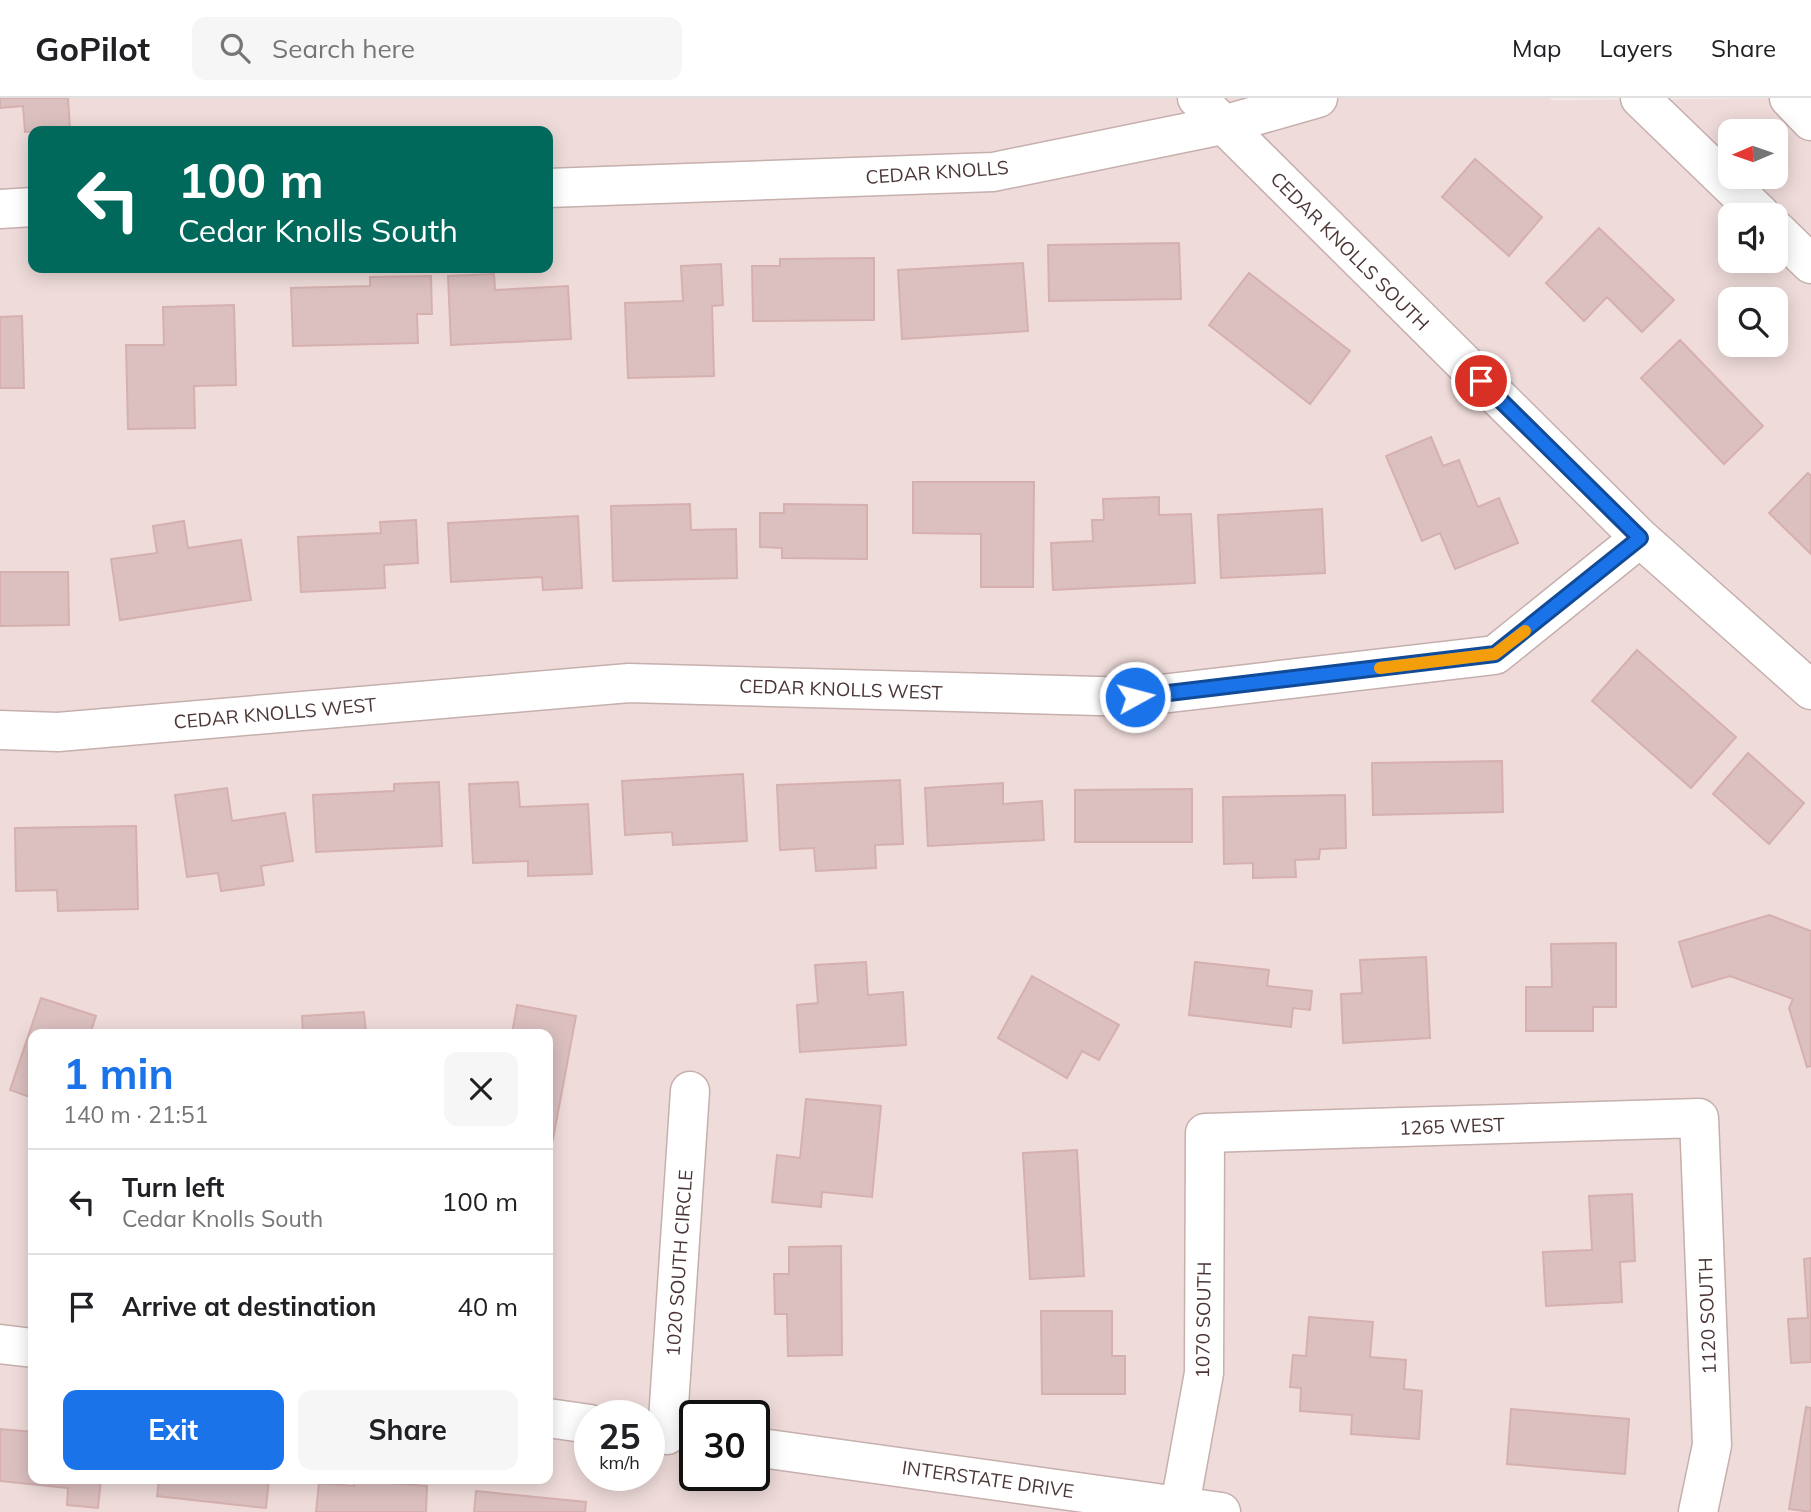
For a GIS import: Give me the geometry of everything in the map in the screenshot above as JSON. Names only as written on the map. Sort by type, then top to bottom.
[{"type":"street","name":"CEDAR KNOLLS SOUTH","points":[[1197,98],[1640,538],[1811,690]]},
{"type":"street","name":"CEDAR KNOLLS","points":[[553,188],[993,172],[1223,125],[1318,98]]},
{"type":"street","points":[[1640,98],[1749,203]]},
{"type":"street","points":[[1789,98],[1811,121]]},
{"type":"street","points":[[0,209],[28,207]]},
{"type":"street","points":[[1788,242],[1811,264]]},
{"type":"street","name":"CEDAR KNOLLS WEST","points":[[0,730],[58,732],[629,683],[1135,697],[1495,654],[1640,538]]},
{"type":"street","name":"1020 SOUTH CIRCLE","points":[[670,1436],[690,1091]]},
{"type":"street","name":"1265 WEST","points":[[1205,1133],[1699,1118]]},
{"type":"street","name":"1120 SOUTH","points":[[1698,1512],[1712,1445],[1699,1118]]},
{"type":"street","name":"1070 SOUTH","points":[[1180,1505],[1204,1373],[1205,1133]]},
{"type":"street","points":[[0,1344],[28,1347]]},
{"type":"street","points":[[553,1419],[574,1422]]},
{"type":"street","name":"INTERSTATE DRIVE","points":[[770,1449],[1221,1512]]},
{"type":"shaded area","points":[[0,98],[1811,98],[1811,1512],[0,1512]]},
{"type":"building","points":[[0,98],[68,98],[70,126],[28,126],[28,132],[25,132],[23,106],[0,108]]},
{"type":"building","points":[[1475,159],[1542,217],[1509,256],[1442,197]]},
{"type":"building","points":[[1599,228],[1674,300],[1642,332],[1607,297],[1584,321],[1546,283]]},
{"type":"building","points":[[1179,243],[1181,299],[1049,301],[1048,245]]},
{"type":"building","points":[[874,258],[874,320],[753,321],[752,266],[780,266],[780,259]]},
{"type":"building","points":[[1023,263],[1028,331],[902,339],[898,270]]},
{"type":"building","points":[[721,264],[723,305],[712,306],[714,376],[628,378],[625,303],[683,301],[681,266]]},
{"type":"building","points":[[1249,273],[1350,351],[1310,404],[1209,325]]},
{"type":"building","points":[[494,274],[495,290],[568,286],[571,339],[451,345],[448,276]]},
{"type":"building","points":[[431,276],[432,314],[417,314],[418,343],[293,346],[291,288],[370,286],[370,277]]},
{"type":"building","points":[[234,305],[236,385],[194,386],[195,428],[128,429],[126,345],[164,345],[163,307]]},
{"type":"building","points":[[22,316],[24,388],[0,388],[0,317]]},
{"type":"building","points":[[1680,340],[1763,426],[1724,464],[1641,378]]},
{"type":"building","points":[[1431,437],[1443,466],[1459,460],[1478,507],[1499,498],[1518,543],[1455,569],[1440,533],[1422,541],[1386,456]]},
{"type":"building","points":[[1808,473],[1811,476],[1811,554],[1769,513]]},
{"type":"building","points":[[913,482],[1034,482],[1033,587],[981,587],[981,534],[913,533]]},
{"type":"building","points":[[1159,497],[1159,515],[1191,514],[1195,583],[1053,590],[1051,543],[1093,541],[1092,520],[1104,520],[1103,499]]},
{"type":"building","points":[[690,504],[691,530],[736,529],[737,578],[613,581],[611,506]]},
{"type":"building","points":[[784,504],[867,505],[867,559],[782,558],[782,548],[760,547],[760,513],[784,513]]},
{"type":"building","points":[[1322,509],[1325,573],[1221,578],[1218,515]]},
{"type":"building","points":[[578,516],[582,588],[543,590],[542,577],[451,582],[448,523]]},
{"type":"building","points":[[416,520],[418,563],[384,565],[385,588],[301,592],[298,537],[381,533],[380,522]]},
{"type":"building","points":[[184,521],[188,548],[241,540],[251,600],[120,620],[111,559],[157,553],[153,526]]},
{"type":"building","points":[[0,572],[68,572],[69,625],[0,626]]},
{"type":"building","points":[[1637,650],[1736,737],[1691,788],[1592,701]]},
{"type":"building","points":[[1748,753],[1804,803],[1769,844],[1713,794]]},
{"type":"building","points":[[1502,761],[1503,812],[1373,815],[1372,763]]},
{"type":"building","points":[[743,774],[747,841],[673,845],[672,832],[625,835],[622,781]]},
{"type":"building","points":[[900,780],[903,844],[875,845],[876,868],[816,871],[814,848],[780,850],[777,785]]},
{"type":"building","points":[[439,782],[442,846],[316,852],[313,795],[394,791],[394,784]]},
{"type":"building","points":[[518,782],[520,807],[588,804],[592,874],[528,876],[528,861],[473,863],[469,784]]},
{"type":"building","points":[[1003,783],[1003,804],[1042,801],[1044,840],[928,846],[925,788]]},
{"type":"building","points":[[227,788],[232,821],[285,813],[293,861],[261,866],[264,885],[221,891],[218,873],[187,877],[175,795]]},
{"type":"building","points":[[1192,789],[1192,842],[1075,842],[1075,790]]},
{"type":"building","points":[[1345,795],[1346,848],[1320,849],[1319,859],[1295,860],[1296,877],[1253,878],[1253,863],[1224,864],[1223,797]]},
{"type":"building","points":[[136,826],[138,909],[58,911],[57,890],[16,891],[15,828]]},
{"type":"building","points":[[1769,915],[1811,931],[1811,1066],[1807,1067],[1789,1008],[1793,999],[1730,976],[1692,987],[1679,942]]},
{"type":"building","points":[[1616,943],[1616,1007],[1593,1007],[1593,1031],[1526,1031],[1526,987],[1552,987],[1551,944]]},
{"type":"building","points":[[1426,957],[1430,1038],[1343,1043],[1341,994],[1362,993],[1360,960]]},
{"type":"building","points":[[866,962],[868,995],[903,992],[906,1045],[800,1052],[797,1005],[818,1003],[815,965]]},
{"type":"building","points":[[1195,962],[1269,970],[1267,986],[1312,991],[1310,1010],[1293,1008],[1291,1027],[1189,1015]]},
{"type":"building","points":[[1032,976],[1119,1025],[1099,1060],[1082,1051],[1067,1078],[998,1038]]},
{"type":"building","points":[[41,998],[96,1016],[92,1029],[31,1029]]},
{"type":"building","points":[[517,1005],[576,1016],[553,1139],[553,1029],[513,1029]]},
{"type":"building","points":[[364,1012],[366,1029],[303,1029],[302,1016]]},
{"type":"building","points":[[28,1037],[28,1096],[10,1090]]},
{"type":"building","points":[[806,1099],[881,1106],[872,1197],[822,1192],[821,1207],[772,1202],[777,1155],[800,1158]]},
{"type":"building","points":[[1077,1150],[1084,1276],[1030,1279],[1023,1153]]},
{"type":"building","points":[[1632,1194],[1635,1261],[1620,1262],[1622,1302],[1546,1306],[1543,1252],[1592,1250],[1589,1196]]},
{"type":"building","points":[[841,1246],[842,1355],[788,1356],[787,1314],[775,1314],[774,1274],[789,1274],[789,1247]]},
{"type":"building","points":[[1811,1258],[1811,1362],[1791,1363],[1788,1319],[1808,1318],[1804,1259]]},
{"type":"building","points":[[1041,1311],[1112,1311],[1112,1356],[1125,1356],[1125,1394],[1042,1394]]},
{"type":"building","points":[[1309,1317],[1373,1322],[1370,1357],[1406,1360],[1404,1389],[1422,1391],[1419,1439],[1351,1434],[1352,1415],[1300,1411],[1301,1388],[1290,1387],[1293,1355],[1306,1356]]},
{"type":"building","points":[[1806,1407],[1811,1408],[1811,1512],[1789,1509]]},
{"type":"building","points":[[1511,1409],[1629,1419],[1625,1474],[1507,1464]]},
{"type":"building","points":[[0,1429],[28,1432],[28,1484],[0,1481]]},
{"type":"building","points":[[29,1484],[100,1484],[98,1508],[67,1505],[68,1488]]},
{"type":"building","points":[[158,1484],[268,1484],[266,1508],[157,1496]]},
{"type":"building","points":[[319,1484],[427,1486],[426,1512],[316,1512]]},
{"type":"building","points":[[476,1491],[586,1502],[585,1512],[474,1512]]},
{"type":"slow traffic","points":[[1380,668],[1495,654],[1525,631]]},
{"type":"route","points":[[1135,697],[1495,654],[1640,538],[1481,381]]}]
